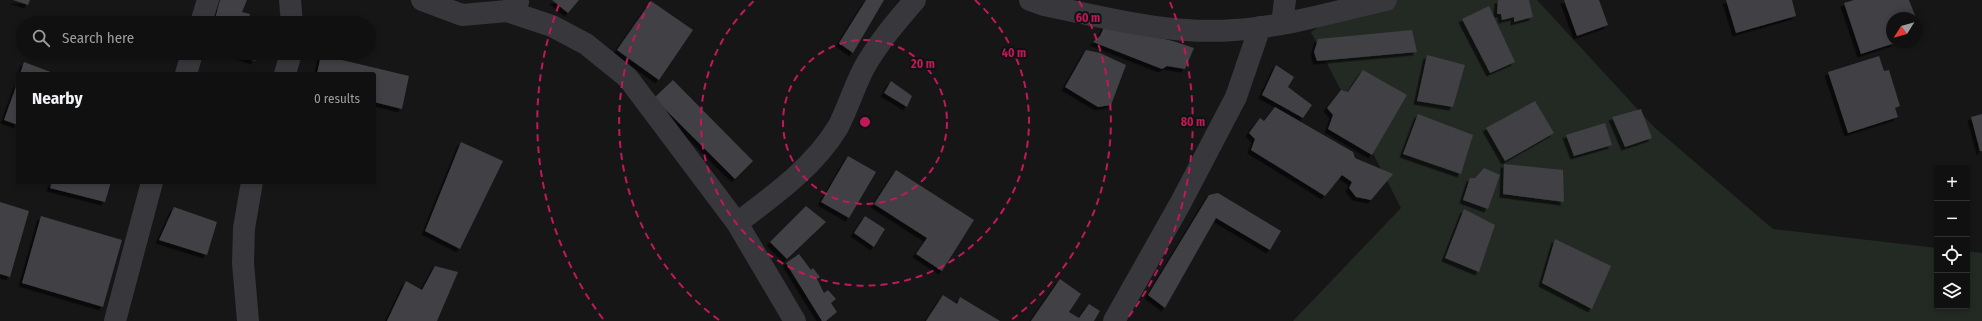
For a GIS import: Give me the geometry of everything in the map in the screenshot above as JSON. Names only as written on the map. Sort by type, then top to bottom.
[{"type":"street","points":[[203,16],[208,0]]},
{"type":"street","points":[[290,0],[291,16]]},
{"type":"street","points":[[422,0],[462,15],[514,5],[586,44],[628,78],[737,223],[795,321]]},
{"type":"street","points":[[737,223],[774,195],[812,160],[838,127],[864,69],[882,38],[915,0]]},
{"type":"street","points":[[1030,0],[1044,5],[1135,23],[1178,29],[1233,30],[1282,24],[1386,0]]},
{"type":"street","points":[[1282,24],[1285,0]]},
{"type":"street","points":[[1114,321],[1180,204],[1236,97],[1260,27]]},
{"type":"street","points":[[187,72],[190,60]]},
{"type":"street","points":[[286,72],[289,60]]},
{"type":"street","points":[[115,321],[151,184]]},
{"type":"street","points":[[248,321],[243,263],[244,228],[252,184]]},
{"type":"shaded area","points":[[1358,0],[1537,0],[1654,127],[1773,229],[1934,248],[1934,309],[1970,309],[1970,251],[1982,253],[1982,321],[1293,321],[1401,208],[1311,32]]},
{"type":"building","points":[[13,0],[30,0],[28,5]]},
{"type":"building","points":[[220,0],[247,0],[242,12],[250,14],[250,16],[216,16]]},
{"type":"building","points":[[552,0],[579,0],[568,13]]},
{"type":"building","points":[[866,0],[884,0],[853,53],[839,43]]},
{"type":"building","points":[[1498,0],[1529,0],[1533,17],[1514,22],[1514,17],[1502,20],[1501,14],[1497,14]]},
{"type":"building","points":[[1564,0],[1599,0],[1608,25],[1577,36]]},
{"type":"building","points":[[1726,0],[1792,0],[1796,16],[1736,33]]},
{"type":"building","points":[[1854,0],[1909,0],[1914,12],[1886,12],[1886,46],[1861,54],[1844,3]]},
{"type":"building","points":[[651,1],[693,30],[659,80],[617,50]]},
{"type":"building","points":[[1489,6],[1515,62],[1490,73],[1462,19]]},
{"type":"building","points":[[1105,25],[1173,41],[1194,48],[1185,69],[1167,66],[1162,69],[1093,42],[1100,36]]},
{"type":"building","points":[[1412,30],[1417,52],[1317,61],[1314,52],[1318,39]]},
{"type":"building","points":[[1086,50],[1100,53],[1126,65],[1111,105],[1098,107],[1065,87]]},
{"type":"building","points":[[1427,55],[1465,65],[1453,107],[1417,101]]},
{"type":"building","points":[[1879,56],[1884,71],[1889,70],[1900,106],[1895,108],[1898,117],[1848,133],[1828,72]]},
{"type":"building","points":[[320,60],[342,60],[409,76],[402,109],[376,102],[376,72],[317,72]]},
{"type":"building","points":[[24,62],[51,72],[21,72]]},
{"type":"building","points":[[1276,65],[1294,77],[1288,87],[1312,105],[1303,118],[1262,95]]},
{"type":"building","points":[[1363,70],[1407,95],[1372,155],[1328,129],[1333,115],[1327,108],[1341,90],[1348,92]]},
{"type":"building","points":[[673,80],[753,161],[735,179],[654,98]]},
{"type":"building","points":[[891,81],[912,96],[907,107],[884,93]]},
{"type":"building","points":[[16,87],[16,124],[4,120]]},
{"type":"building","points":[[1535,101],[1554,133],[1505,161],[1486,128]]},
{"type":"building","points":[[1275,107],[1353,152],[1355,158],[1393,174],[1371,200],[1356,197],[1349,188],[1352,182],[1342,175],[1325,196],[1251,150],[1255,139],[1249,133],[1260,118],[1264,121]]},
{"type":"building","points":[[1641,109],[1652,138],[1625,147],[1612,117]]},
{"type":"building","points":[[1418,114],[1473,135],[1461,174],[1403,154]]},
{"type":"building","points":[[1982,114],[1982,151],[1980,151],[1971,117]]},
{"type":"building","points":[[1605,123],[1612,145],[1574,156],[1566,135]]},
{"type":"building","points":[[461,142],[503,161],[460,249],[425,231]]},
{"type":"building","points":[[848,156],[876,172],[849,218],[821,202]]},
{"type":"building","points":[[1504,164],[1563,170],[1564,202],[1503,194]]},
{"type":"building","points":[[1484,168],[1500,175],[1488,209],[1463,200],[1470,178],[1475,178]]},
{"type":"building","points":[[896,170],[974,220],[942,271],[916,254],[927,238],[874,204]]},
{"type":"building","points":[[51,184],[110,184],[105,202],[50,188]]},
{"type":"building","points":[[1218,193],[1281,231],[1270,250],[1216,218],[1165,308],[1148,295],[1209,195]]},
{"type":"building","points":[[0,202],[29,211],[10,277],[0,274]]},
{"type":"building","points":[[806,206],[826,222],[787,259],[770,242]]},
{"type":"building","points":[[174,207],[217,222],[207,255],[159,240]]},
{"type":"building","points":[[1464,209],[1495,225],[1479,272],[1445,258]]},
{"type":"building","points":[[41,216],[122,240],[103,307],[22,283]]},
{"type":"building","points":[[865,216],[885,229],[874,247],[854,233]]},
{"type":"building","points":[[1555,239],[1611,266],[1592,309],[1542,283]]},
{"type":"building","points":[[799,254],[811,270],[813,268],[820,277],[817,279],[824,293],[828,290],[836,299],[831,303],[837,312],[826,321],[822,321],[786,263]]},
{"type":"building","points":[[435,266],[458,272],[437,321],[387,321],[406,281],[422,290]]},
{"type":"building","points":[[1060,279],[1081,294],[1069,312],[1079,318],[1089,304],[1100,311],[1094,321],[1031,321]]},
{"type":"building","points":[[943,295],[957,304],[960,297],[1000,321],[926,321]]}]
